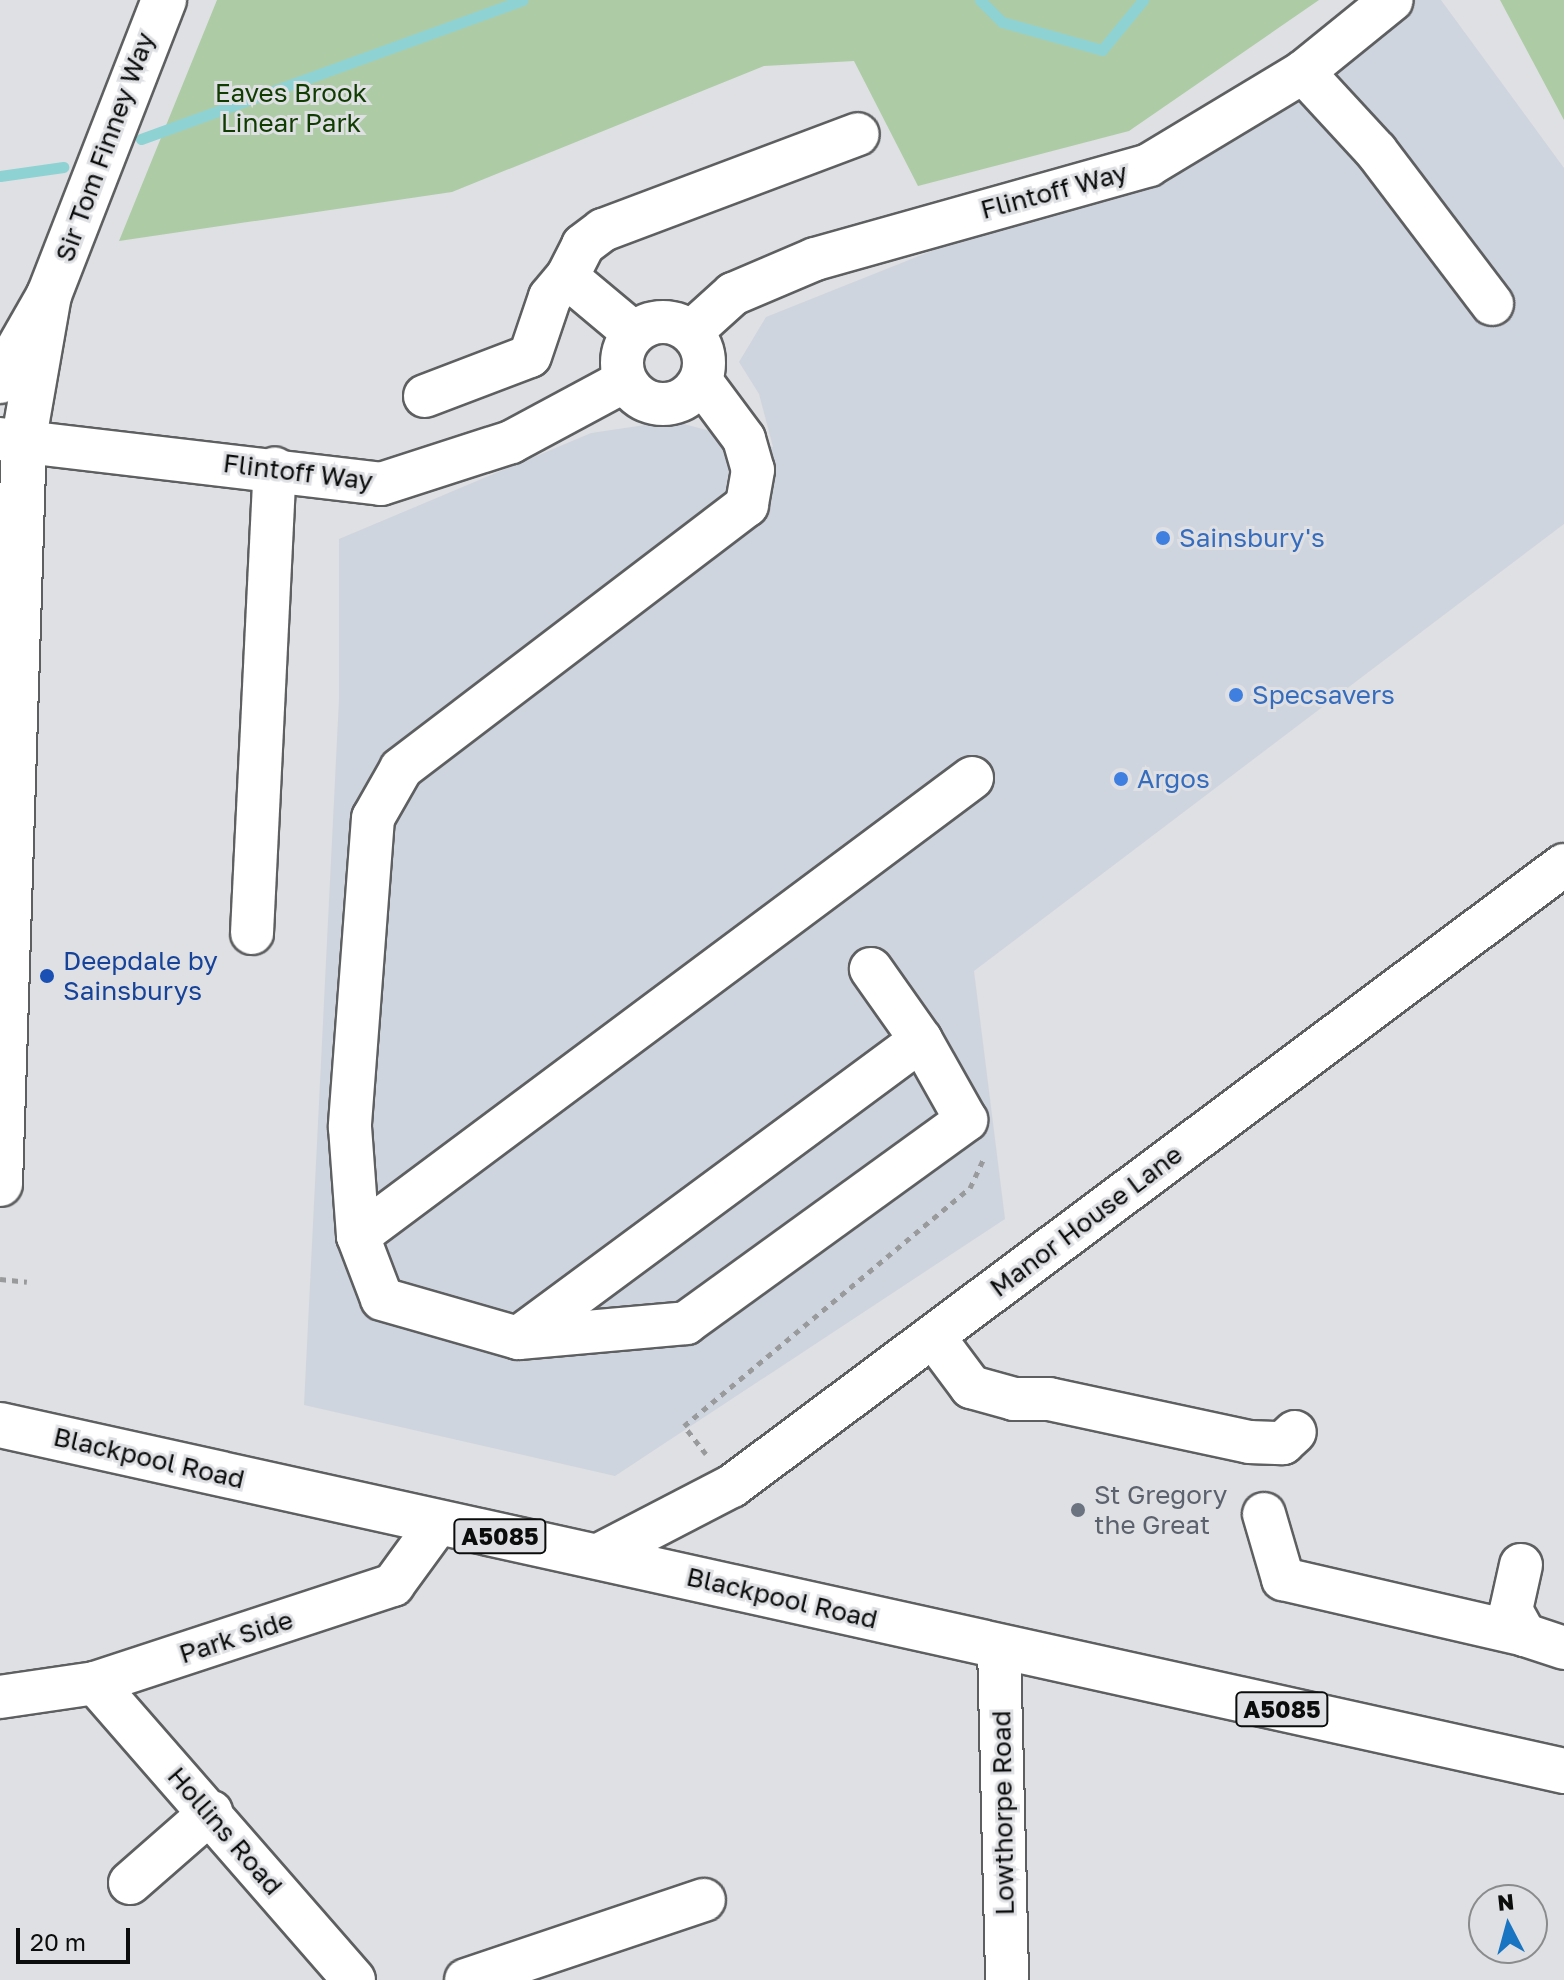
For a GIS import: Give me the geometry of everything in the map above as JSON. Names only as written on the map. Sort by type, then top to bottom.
[{"type":"main road","name":"Sir Tom Finney Way","points":[[0,1184],[12,438],[49,295],[164,0]]},
{"type":"main road","name":"Sir Tom Finney Way","points":[[0,381],[49,295]]},
{"type":"main road","name":"Blackpool Road","points":[[0,1425],[1564,1771]]},
{"type":"street","name":"Flintoff Way","points":[[691,332],[733,294],[815,259],[1149,165],[1303,72],[1392,0]]},
{"type":"street","points":[[1303,72],[1376,151],[1492,304]]},
{"type":"street","points":[[425,396],[530,356],[550,297],[567,277],[583,245],[603,230],[858,134]]},
{"type":"street","points":[[567,277],[634,333]]},
{"type":"street","points":[[701,381],[685,398],[657,405],[625,381],[621,361],[634,333],[660,322],[691,332],[702,349],[701,381],[744,439],[753,470],[747,505],[401,769],[373,818],[350,1127],[358,1236],[382,1299],[518,1338],[686,1323],[966,1120],[921,1040],[871,969]]},
{"type":"street","name":"Flintoff Way","points":[[12,438],[381,484],[511,442],[625,381]]},
{"type":"street","points":[[252,933],[275,469]]},
{"type":"street","points":[[358,1236],[972,778]]},
{"type":"street","name":"Manor House Lane","points":[[595,1557],[732,1486],[1564,865]]},
{"type":"street","points":[[518,1338],[921,1040]]},
{"type":"street","points":[[933,1336],[971,1387],[1014,1399],[1049,1399],[1249,1442],[1283,1443],[1295,1432]]},
{"type":"street","points":[[1264,1514],[1283,1579],[1525,1635],[1564,1648]]},
{"type":"street","name":"Park Side","points":[[0,1697],[95,1683],[393,1585],[439,1522]]},
{"type":"street","points":[[1521,1565],[1511,1610],[1525,1635]]},
{"type":"street","name":"Lowthorpe Road","points":[[999,1647],[1007,1980]]},
{"type":"street","name":"Hollins Road","points":[[95,1683],[211,1812],[354,1980]]},
{"type":"street","points":[[130,1883],[211,1812]]},
{"type":"street","points":[[466,1980],[704,1900]]},
{"type":"path","points":[[732,1486],[684,1426],[970,1188],[990,1144],[966,1120]]},
{"type":"path","points":[[0,1279],[27,1282]]},
{"type":"shaded area","points":[[1369,0],[1441,0],[1564,168],[1564,524],[974,971],[1005,1219],[615,1476],[304,1405],[339,699],[339,539],[591,433],[672,421],[773,447],[759,394],[739,362],[766,317],[954,242],[1204,159]]},
{"type":"green space","name":"Eaves Brook Linear Park","points":[[217,0],[1319,0],[1129,131],[918,186],[854,61],[764,66],[452,192],[119,241]]},
{"type":"green space","points":[[1500,0],[1564,0],[1564,120]]},
{"type":"waterway","points":[[141,139],[522,0]]},
{"type":"waterway","points":[[980,0],[1002,22],[1102,50],[1143,0]]},
{"type":"waterway","points":[[0,176],[63,167]]},
{"type":"place","name":"Sainsbury's","points":[[1163,538]]},
{"type":"place","name":"Specsavers","points":[[1236,695]]},
{"type":"place","name":"Argos","points":[[1121,779]]},
{"type":"place","name":"Deepdale by Sainsburys","points":[[47,976]]},
{"type":"place","name":"St Gregory the Great","points":[[1078,1510]]}]
